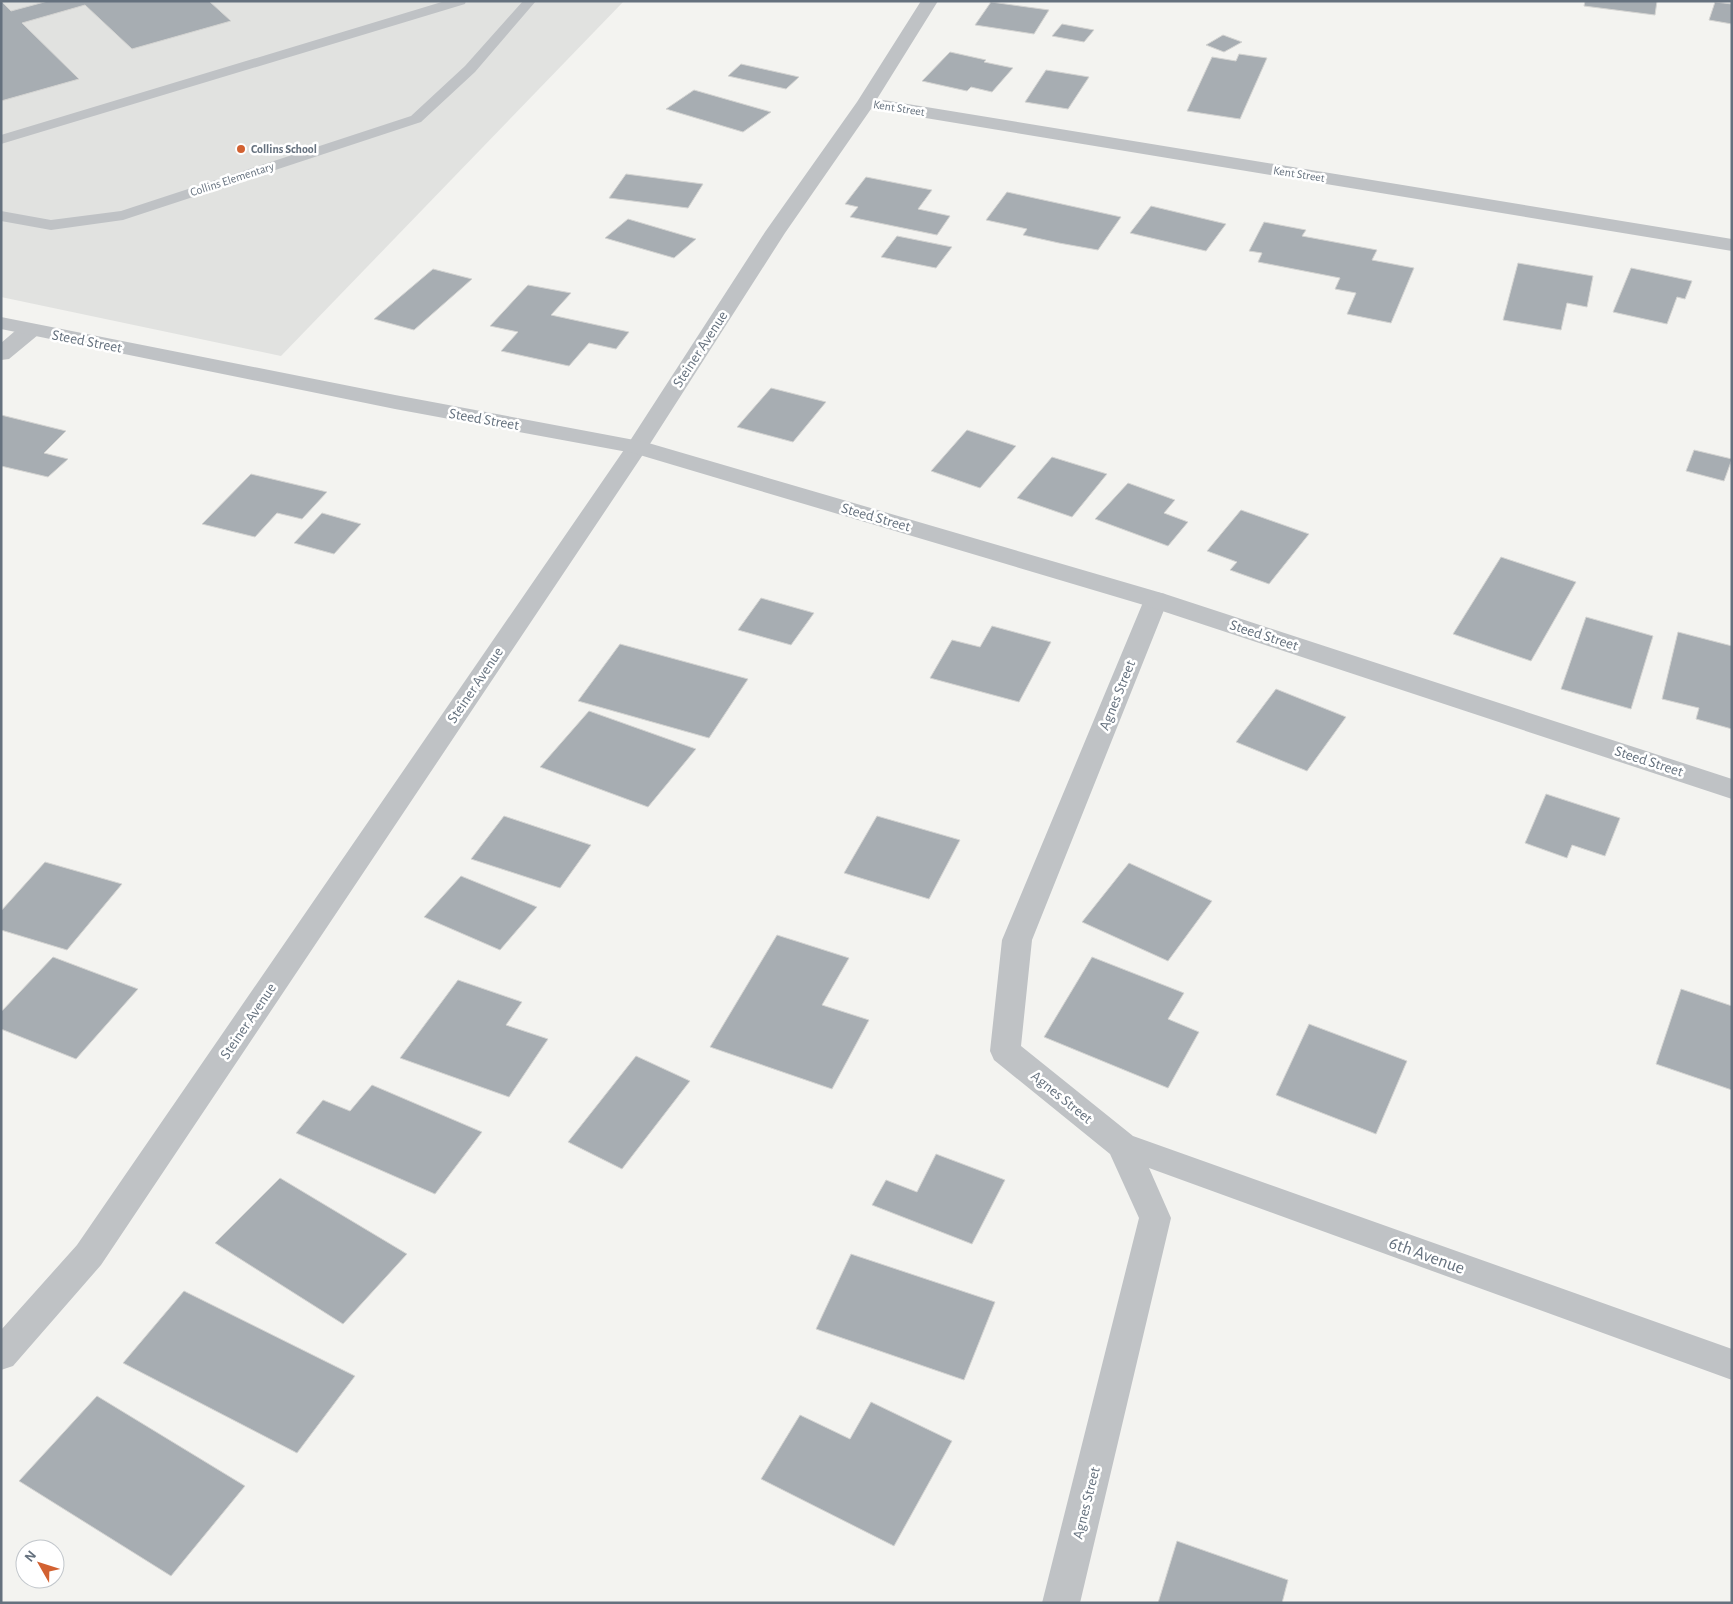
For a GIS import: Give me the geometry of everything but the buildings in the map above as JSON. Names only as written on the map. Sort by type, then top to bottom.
[{"type":"street","name":"Steiner Avenue","points":[[1,1356],[89,1255],[637,447],[775,232],[866,103],[930,1]]},
{"type":"street","name":"Kent Street","points":[[866,103],[1732,245]]},
{"type":"street","name":"Steed Street","points":[[1,323],[395,402],[637,447],[1156,600],[1732,789]]},
{"type":"street","points":[[1,354],[30,330]]},
{"type":"street","name":"Agnes Street","points":[[1062,1603],[1155,1218],[1122,1145],[1005,1051],[1018,940],[1156,600]]},
{"type":"street","name":"6th Avenue","points":[[1122,1145],[1732,1365]]},
{"type":"lane","points":[[1,140],[460,1]]},
{"type":"lane","name":"Collins Elementary","points":[[1,216],[51,225],[123,214],[416,119],[470,69],[530,1]]},
{"type":"shaded area","name":"Collins School","points":[[1,1],[624,1],[281,356],[1,297]]},
{"type":"place","name":"Collins School","points":[[241,149]]}]
